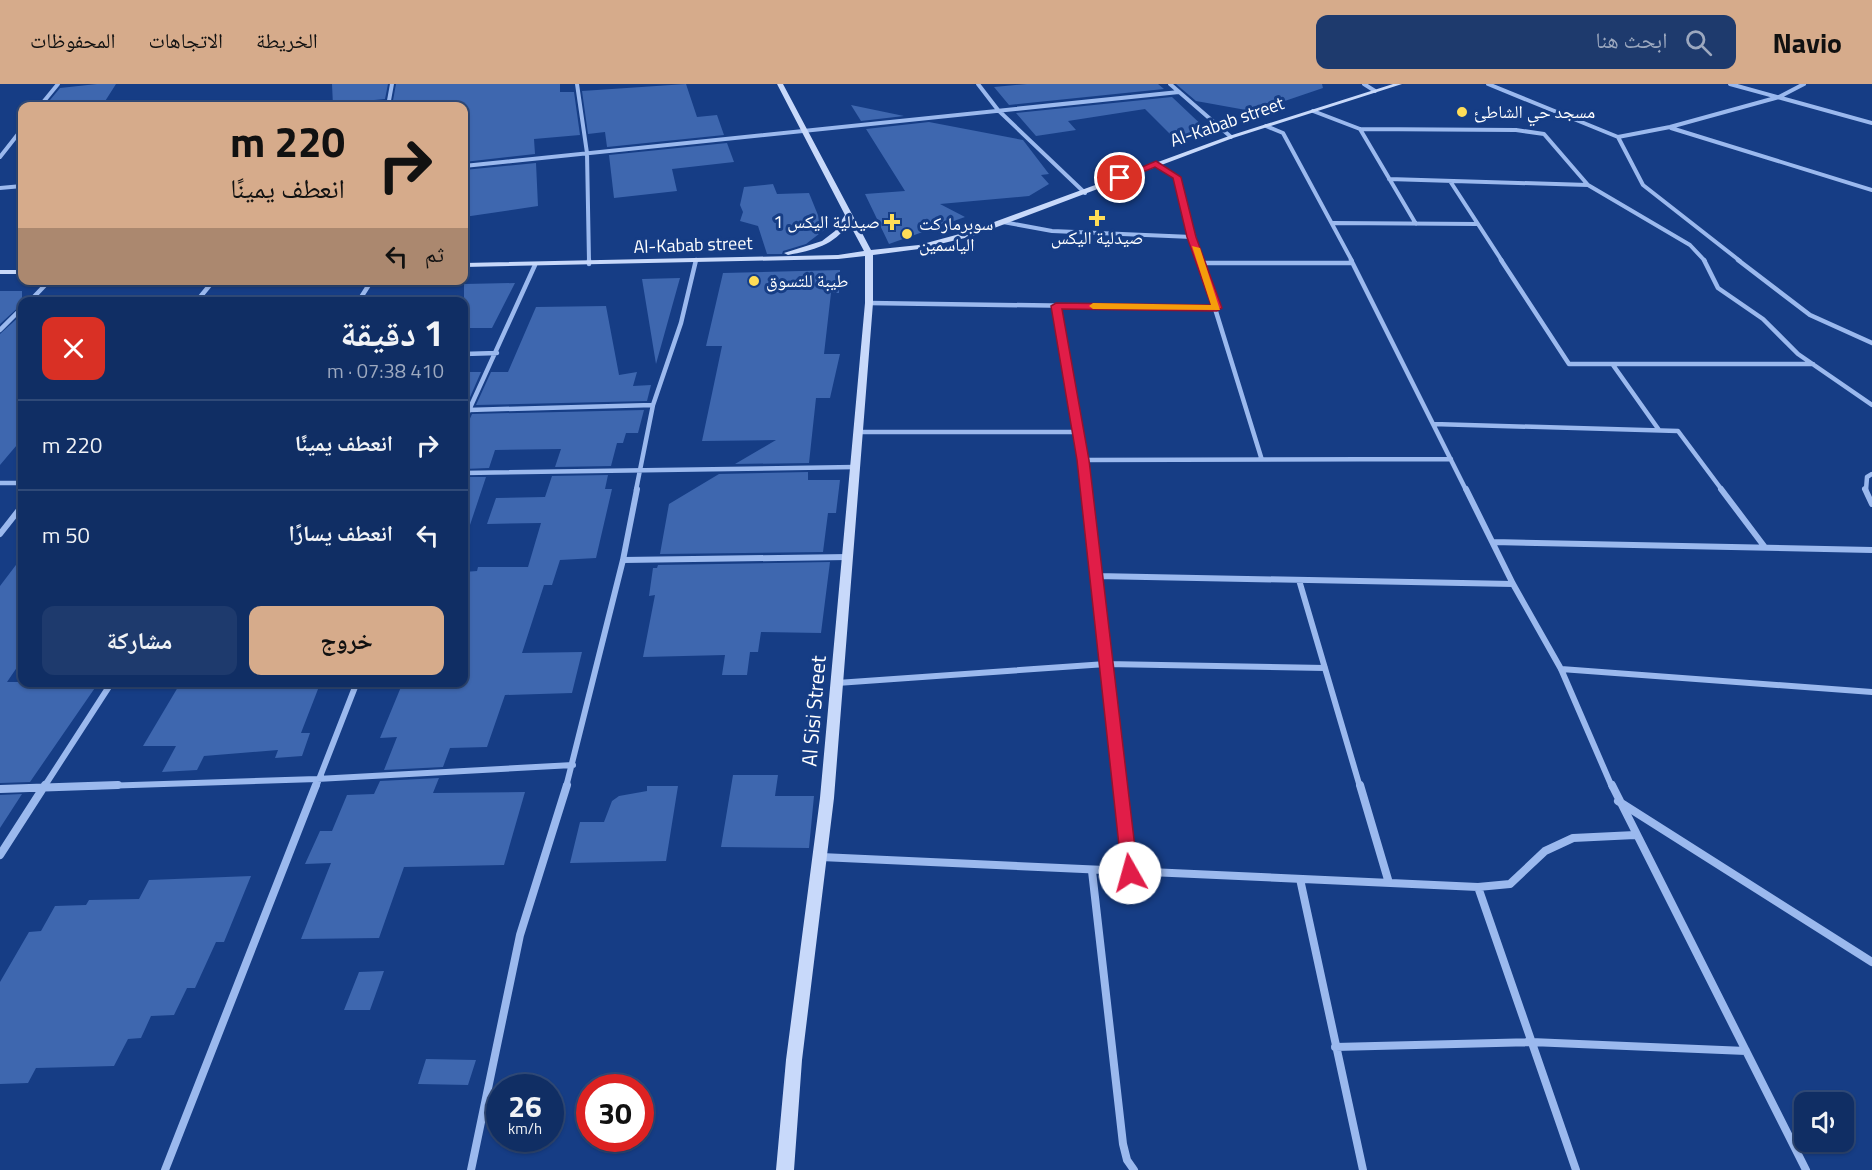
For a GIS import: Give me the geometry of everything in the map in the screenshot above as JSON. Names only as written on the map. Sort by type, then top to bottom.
[{"type":"street","points":[[43,102],[58,84]]},
{"type":"street","points":[[389,102],[392,84]]},
{"type":"street","points":[[577,84],[587,153],[589,264]]},
{"type":"street","points":[[780,84],[869,254]]},
{"type":"street","points":[[978,84],[998,110],[1084,193]]},
{"type":"street","points":[[1170,84],[1231,137]]},
{"type":"street","points":[[1364,84],[1375,92]]},
{"type":"street","name":"Al-Kabab street","points":[[468,265],[766,259],[869,254],[935,243],[1084,193],[1231,137],[1399,84]]},
{"type":"street","points":[[1488,84],[1618,136],[1670,128],[1779,98],[1804,84]]},
{"type":"street","points":[[1730,84],[1872,123]]},
{"type":"street","points":[[468,166],[1179,93]]},
{"type":"street","points":[[1313,111],[1360,129],[1533,130],[1544,134],[1554,142],[1588,185],[1624,209],[1690,245],[1702,255],[1718,288],[1738,305],[1762,319],[1787,344],[1872,405]]},
{"type":"street","points":[[1266,126],[1283,133],[1333,223],[1513,584],[1561,669],[1635,835],[1806,1170]]},
{"type":"street","points":[[1670,128],[1872,190]]},
{"type":"street","points":[[1360,129],[1416,224]]},
{"type":"street","points":[[1618,136],[1644,185],[1667,205],[1810,315],[1872,343]]},
{"type":"street","points":[[0,157],[18,138]]},
{"type":"street","points":[[1156,164],[1177,177],[1192,237],[1217,308],[1261,457]]},
{"type":"street","points":[[1389,179],[1588,185]]},
{"type":"street","points":[[1450,182],[1565,362],[1574,365],[1814,364]]},
{"type":"street","points":[[0,188],[18,186]]},
{"type":"street","points":[[766,259],[827,243],[840,234],[849,215]]},
{"type":"street","points":[[1003,222],[1052,231],[1192,237]]},
{"type":"street","points":[[1333,223],[1477,224]]},
{"type":"street","name":"Al Sisi Street","points":[[784,1170],[818,856],[827,798],[869,303],[869,254]]},
{"type":"street","points":[[471,1170],[492,1060],[520,935],[573,765],[623,560],[653,405],[681,324],[696,260]]},
{"type":"street","points":[[1201,263],[1351,263]]},
{"type":"street","points":[[535,265],[468,410],[653,405]]},
{"type":"street","points":[[0,272],[18,272]]},
{"type":"street","points":[[34,297],[45,285]]},
{"type":"street","points":[[200,297],[210,285]]},
{"type":"street","points":[[869,303],[1217,308]]},
{"type":"street","points":[[1056,306],[1083,460],[1130,873]]},
{"type":"street","points":[[0,330],[18,312]]},
{"type":"street","points":[[468,354],[496,353]]},
{"type":"street","points":[[1612,365],[1659,430]]},
{"type":"street","points":[[1433,424],[1674,430],[1683,435],[1764,546]]},
{"type":"street","points":[[858,432],[1078,432]]},
{"type":"street","points":[[1083,460],[1261,457],[1451,459]]},
{"type":"street","points":[[468,473],[855,467]]},
{"type":"street","points":[[1872,474],[1867,477],[1865,489],[1872,504]]},
{"type":"street","points":[[0,483],[18,483]]},
{"type":"street","points":[[0,534],[18,511]]},
{"type":"street","points":[[1493,542],[1872,550]]},
{"type":"street","points":[[623,560],[848,557]]},
{"type":"street","points":[[1096,576],[1513,584]]},
{"type":"street","points":[[1299,580],[1389,882]]},
{"type":"street","points":[[836,683],[1106,664],[1325,668]]},
{"type":"street","points":[[1561,669],[1872,692]]},
{"type":"street","points":[[0,855],[46,788],[109,687]]},
{"type":"street","points":[[165,1170],[355,687]]},
{"type":"street","points":[[0,789],[317,779],[573,765]]},
{"type":"street","points":[[1618,800],[1872,962]]},
{"type":"street","points":[[818,856],[1130,873],[1478,887],[1510,884],[1545,851],[1574,838],[1635,835]]},
{"type":"street","points":[[1092,871],[1123,1143],[1127,1160],[1134,1170]]},
{"type":"street","points":[[1300,879],[1363,1170]]},
{"type":"street","points":[[1478,887],[1576,1170]]},
{"type":"street","points":[[1335,1047],[1531,1042],[1746,1051]]},
{"type":"building","points":[[116,84],[105,102],[48,102],[60,88]]},
{"type":"building","points":[[332,84],[388,84],[385,99],[333,102]]},
{"type":"building","points":[[396,84],[560,84],[560,92],[574,92],[580,135],[534,139],[535,154],[468,162],[468,102],[393,102]]},
{"type":"building","points":[[686,84],[697,117],[717,115],[724,135],[607,147],[605,132],[588,134],[582,91]]},
{"type":"building","points":[[1027,84],[1158,84],[1164,89],[1009,105],[994,87]]},
{"type":"building","points":[[1176,84],[1322,84],[1323,88],[1258,110],[1246,110],[1196,101]]},
{"type":"building","points":[[1172,97],[1208,131],[1172,136],[1145,109],[1068,121],[1076,130],[1036,136],[1016,113]]},
{"type":"building","points":[[851,105],[904,116],[861,121]]},
{"type":"building","points":[[929,122],[1023,140],[1049,174],[1041,175],[1049,184],[1029,196],[940,204],[965,217],[889,244],[865,194],[905,191],[866,129]]},
{"type":"building","points":[[727,143],[734,162],[672,169],[677,191],[614,198],[609,155]]},
{"type":"building","points":[[536,163],[538,206],[468,216],[468,170]]},
{"type":"building","points":[[773,184],[777,194],[809,193],[824,230],[806,244],[783,251],[782,254],[767,254],[758,226],[740,221],[743,212],[740,205],[744,187]]},
{"type":"building","points":[[840,270],[839,293],[831,293],[824,354],[840,354],[830,398],[816,398],[809,463],[735,464],[776,440],[702,441],[722,346],[706,346],[723,273]]},
{"type":"building","points":[[680,278],[656,364],[642,279]]},
{"type":"building","points":[[515,283],[492,328],[468,328],[468,297],[464,297],[464,285]]},
{"type":"building","points":[[0,291],[22,291],[22,297],[18,297],[18,308],[0,324]]},
{"type":"building","points":[[606,306],[619,375],[637,372],[633,386],[651,385],[647,401],[476,405],[491,372],[508,372],[536,307]]},
{"type":"building","points":[[18,318],[18,444],[0,465],[0,334]]},
{"type":"building","points":[[468,372],[481,372],[468,402]]},
{"type":"building","points":[[644,410],[638,433],[626,433],[623,443],[617,443],[611,466],[555,467],[561,449],[495,450],[489,468],[468,469],[468,423],[472,414]]},
{"type":"building","points":[[808,472],[808,480],[840,480],[836,513],[828,513],[823,552],[660,554],[669,504],[719,474]]},
{"type":"building","points":[[608,475],[605,489],[612,489],[596,558],[560,560],[552,585],[544,585],[522,653],[582,652],[572,693],[505,695],[487,747],[450,748],[443,767],[384,770],[397,737],[380,738],[401,687],[468,687],[468,572],[477,571],[478,567],[528,567],[541,523],[487,524],[496,498],[545,497],[552,476]]},
{"type":"building","points":[[468,477],[486,477],[468,531]]},
{"type":"building","points":[[18,562],[18,666],[7,682],[18,682],[18,687],[96,687],[30,782],[0,783],[0,586]]},
{"type":"building","points":[[830,562],[821,633],[761,632],[758,652],[750,652],[747,675],[722,675],[725,655],[643,657],[655,595],[649,596],[653,568],[657,568],[658,565]]},
{"type":"building","points":[[178,687],[319,687],[301,733],[310,733],[302,756],[275,758],[278,750],[204,756],[197,770],[162,772],[176,746],[143,746]]},
{"type":"building","points":[[733,775],[778,775],[775,796],[814,796],[809,848],[721,847]]},
{"type":"building","points":[[439,778],[433,793],[525,792],[504,865],[404,867],[379,938],[301,939],[331,863],[305,864],[320,831],[332,831],[347,795],[374,794],[380,781]]},
{"type":"building","points":[[647,786],[678,786],[666,861],[570,863],[580,822],[604,822],[612,801],[619,796],[647,791]]},
{"type":"building","points":[[22,794],[0,828],[0,795]]},
{"type":"building","points":[[251,876],[224,942],[216,942],[195,988],[187,988],[174,1015],[151,1016],[141,1038],[128,1039],[114,1066],[36,1068],[28,1083],[0,1084],[0,982],[29,932],[41,931],[55,906],[86,905],[89,900],[139,899],[149,880]]},
{"type":"building","points":[[384,971],[370,1010],[344,1010],[359,972]]},
{"type":"building","points":[[426,1059],[476,1060],[468,1085],[418,1084]]},
{"type":"slow traffic","points":[[1093,306],[1217,308],[1196,248]]},
{"type":"place","name":"مسجد حي الشاطئ","points":[[1462,112]]},
{"type":"place","name":"صيدلية اليكس","points":[[1097,218]]},
{"type":"place","name":"صيدلية اليكس 1","points":[[892,222]]},
{"type":"place","name":"سوبرماركت الياسمين","points":[[907,234]]},
{"type":"place","name":"طيبة للتسوق","points":[[754,281]]},
{"type":"route","points":[[1120,178],[1156,164],[1177,177],[1192,237],[1217,308],[1056,306],[1083,460],[1130,873]]}]
